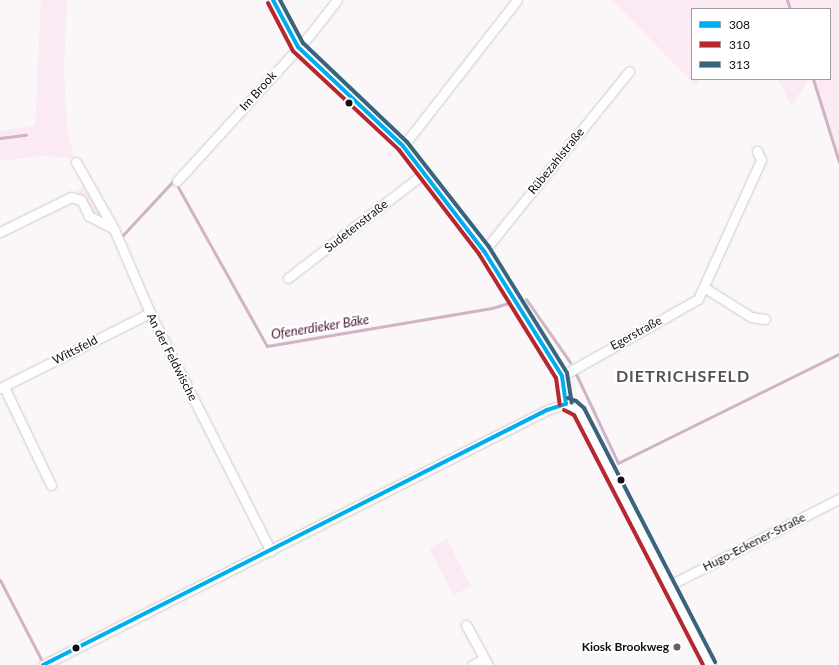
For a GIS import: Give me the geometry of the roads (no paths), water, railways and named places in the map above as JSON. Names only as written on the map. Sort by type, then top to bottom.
[{"type":"street","points":[[273,0],[298,47],[403,146],[423,174],[484,251],[562,376],[566,404]]},
{"type":"street","name":"Im Brook","points":[[177,181],[298,47],[337,0]]},
{"type":"street","points":[[403,146],[517,0]]},
{"type":"street","name":"Rübezahlstraße","points":[[484,251],[629,71]]},
{"type":"street","name":"Egerstraße","points":[[562,376],[698,299],[705,288],[761,160],[757,151]]},
{"type":"street","name":"An der Feldwische","points":[[76,162],[114,229],[150,313],[271,551]]},
{"type":"street","name":"Sudetenstraße","points":[[288,278],[423,174]]},
{"type":"street","points":[[0,232],[71,197],[77,197],[88,216],[114,229]]},
{"type":"street","points":[[705,288],[751,316],[765,319]]},
{"type":"street","name":"Wittsfeld","points":[[2,387],[150,313]]},
{"type":"street","points":[[2,387],[51,484]]},
{"type":"street","points":[[43,665],[56,662],[547,410],[566,404],[573,406],[579,411],[710,665]]},
{"type":"street","name":"Hugo-Eckener-Straße","points":[[668,586],[839,499]]},
{"type":"street","points":[[466,625],[486,662],[472,665]]},
{"type":"waterway","points":[[787,0],[790,8]]},
{"type":"waterway","points":[[813,80],[839,162]]},
{"type":"waterway","name":"Ofenerdieker Bäke","points":[[0,138],[26,135]]},
{"type":"waterway","name":"Ofenerdieker Bäke","points":[[121,237],[174,180]]},
{"type":"waterway","name":"Ofenerdieker Bäke","points":[[178,187],[267,346],[492,308],[508,303]]},
{"type":"waterway","name":"Ofenerdieker Bäke","points":[[526,299],[570,362]]},
{"type":"waterway","points":[[576,374],[618,463],[839,354]]},
{"type":"waterway","points":[[0,580],[42,661]]},
{"type":"place","name":"Kiosk Brookweg","points":[[677,647]]},
{"type":"district","name":"DIETRICHSFELD","points":[[683,376]]}]
